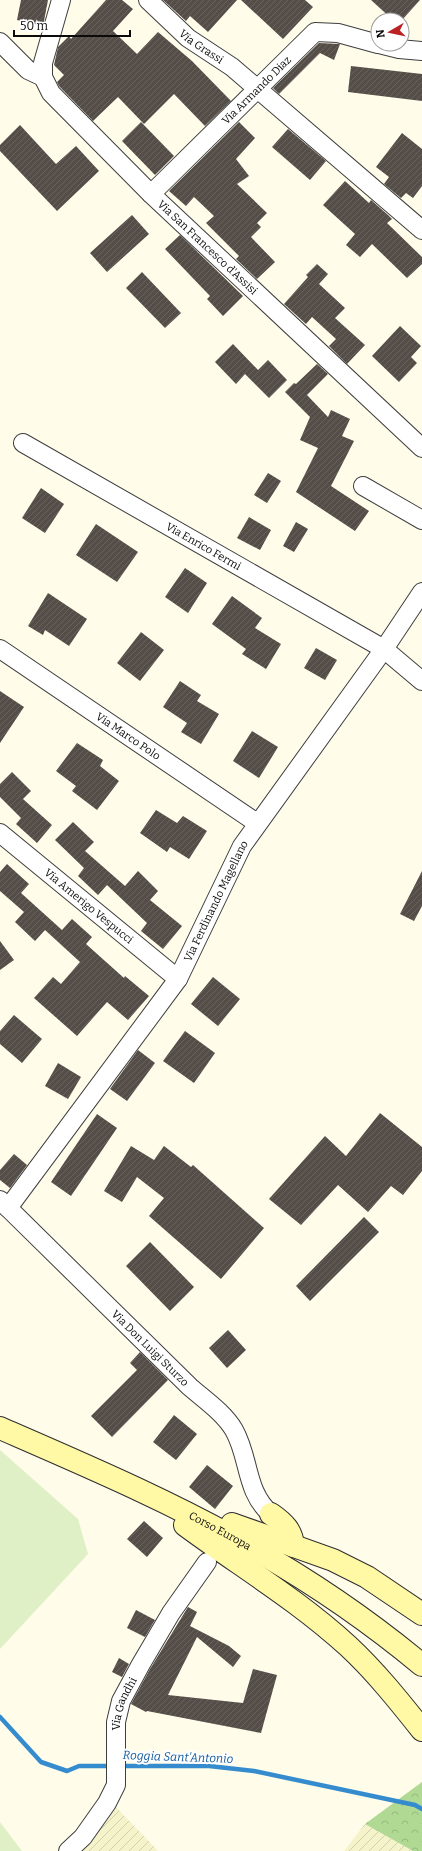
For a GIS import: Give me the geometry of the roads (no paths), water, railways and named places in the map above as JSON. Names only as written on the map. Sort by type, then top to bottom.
[{"type":"main road","name":"Corso Europa","points":[[0,1428],[136,1488],[252,1547],[317,1587],[414,1658]]},
{"type":"main road","points":[[136,1488],[333,1560],[367,1577],[422,1614]]},
{"type":"main road","points":[[136,1488],[212,1555],[295,1602],[348,1646],[392,1693],[422,1730]]},
{"type":"main road","points":[[271,1514],[286,1527],[292,1536],[293,1546]]},
{"type":"street","points":[[43,78],[43,63],[62,0]]},
{"type":"street","name":"Via Grassi","points":[[148,0],[188,38],[232,66],[422,230]]},
{"type":"street","name":"Via Armando Diaz","points":[[152,194],[315,32],[338,33],[370,42]]},
{"type":"street","name":"Via San Francesco d'Assisi","points":[[0,42],[28,70],[43,78],[51,93],[152,194],[422,448]]},
{"type":"street","name":"Via Armando Diaz","points":[[410,51],[422,52]]},
{"type":"street","name":"Via Enrico Fermi","points":[[23,443],[384,649],[422,681]]},
{"type":"street","points":[[363,486],[422,520]]},
{"type":"street","name":"Via Ferdinando Magellano","points":[[3,1204],[178,979],[242,846],[257,823],[384,649],[422,592]]},
{"type":"street","name":"Via Marco Polo","points":[[0,649],[257,823]]},
{"type":"street","name":"Via Amerigo Vespucci","points":[[0,833],[178,979]]},
{"type":"street","name":"Via Don Luigi Sturzo","points":[[3,1204],[190,1387],[222,1415],[234,1430],[241,1445],[250,1482],[258,1499],[264,1508],[271,1514]]},
{"type":"street","name":"Via Gandhi","points":[[68,1851],[83,1837],[107,1803],[116,1785],[116,1722],[121,1701],[171,1613],[212,1555]]},
{"type":"waterway","name":"Roggia Sant'Antonio","points":[[0,1717],[41,1762],[67,1771],[79,1766],[113,1766]]},
{"type":"waterway","name":"Roggia Sant'Antonio","points":[[120,1766],[209,1766],[254,1771],[415,1805],[422,1809]]}]
